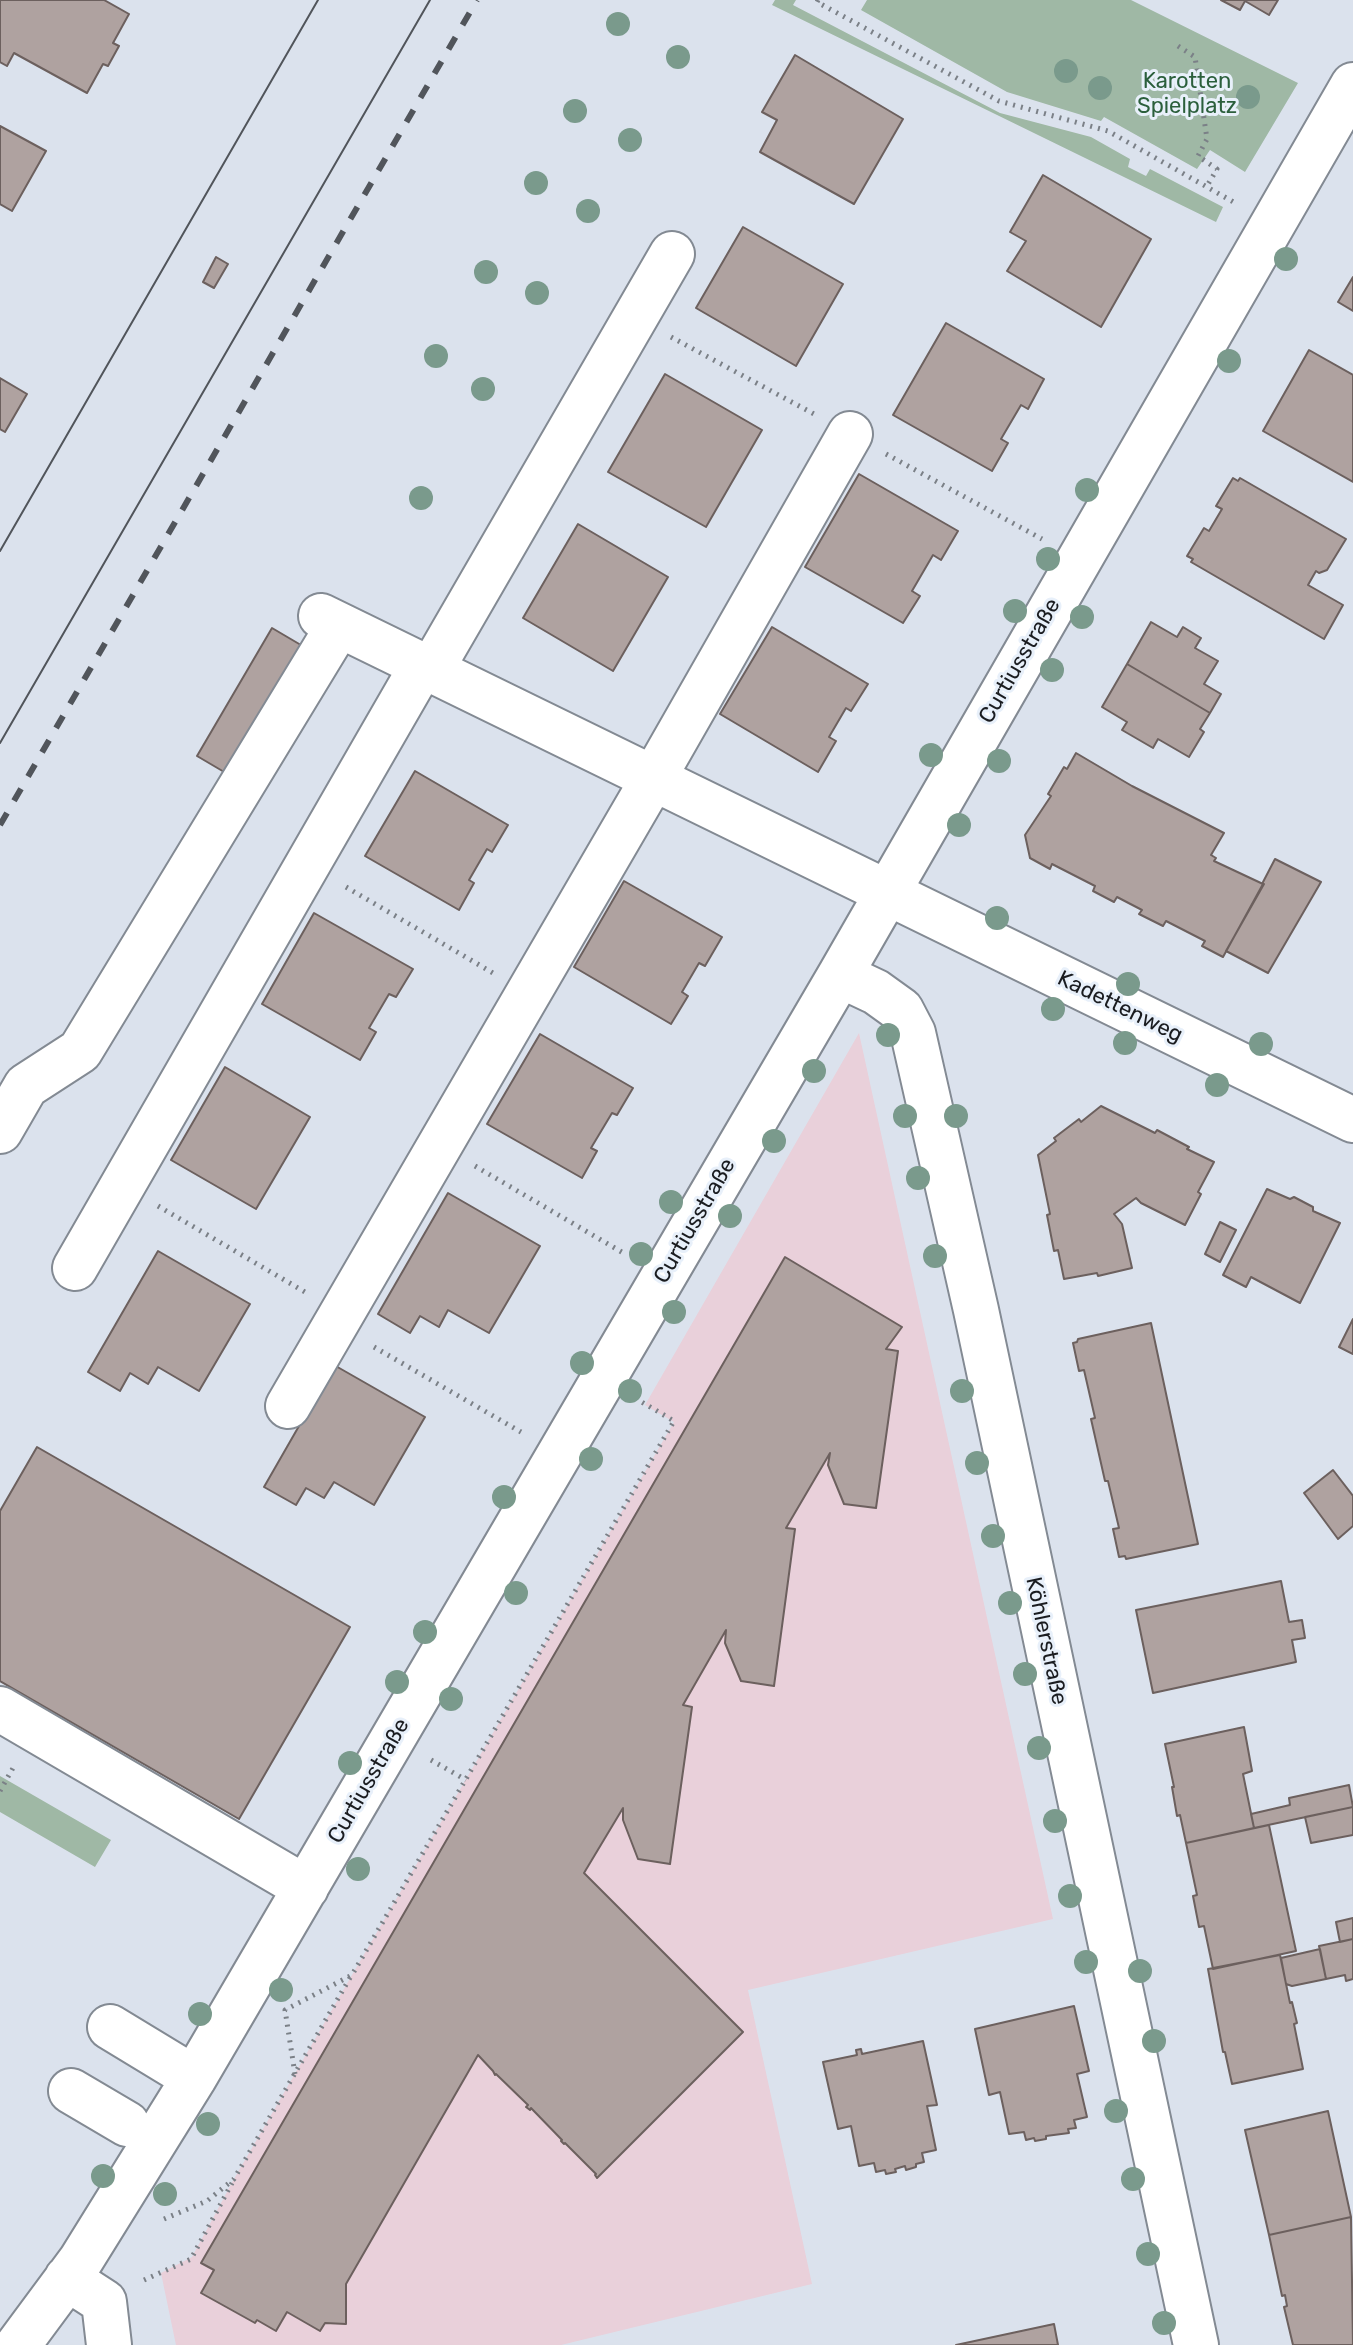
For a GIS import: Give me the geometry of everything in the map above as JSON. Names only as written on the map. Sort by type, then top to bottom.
[{"type":"street","name":"Curtiusstraße","points":[[18,2345],[121,2198],[194,2078],[840,975],[1353,85]]},
{"type":"street","points":[[75,1268],[307,865],[672,254]]},
{"type":"street","points":[[288,1406],[850,434]]},
{"type":"street","name":"Kadettenweg","points":[[0,1131],[26,1086],[80,1051],[330,620],[1353,1120]]},
{"type":"street","name":"Köhlerstraße","points":[[840,975],[876,992],[901,1010],[913,1033],[976,1310],[1196,2345]]},
{"type":"street","points":[[0,1709],[306,1888]]},
{"type":"street","points":[[110,2027],[194,2078]]},
{"type":"street","points":[[71,2091],[127,2124]]},
{"type":"street","points":[[67,2278],[104,2302],[109,2345]]},
{"type":"path","points":[[818,0],[999,101],[1108,131],[1238,204]]},
{"type":"path","points":[[1178,46],[1195,57],[1207,139],[1198,156],[1217,169],[1207,186]]},
{"type":"path","points":[[307,865],[528,993]]},
{"type":"path","points":[[440,1145],[629,1256]]},
{"type":"path","points":[[123,1185],[525,1435]]},
{"type":"path","points":[[144,2280],[191,2259],[234,2179],[674,1421],[639,1401]]},
{"type":"path","points":[[431,1760],[466,1780]]},
{"type":"path","points":[[295,2074],[285,2010],[352,1975]]},
{"type":"path","points":[[164,2219],[207,2201],[234,2179]]},
{"type":"shaded area","points":[[859,1033],[1053,1919],[748,1990],[812,2284],[561,2345],[176,2345],[161,2273],[192,2257],[234,2179],[674,1422],[645,1405]]},
{"type":"green space","points":[[775,0],[796,0],[793,5],[1000,113],[1091,137],[1130,159],[1128,167],[1146,176],[1150,169],[1223,207],[1216,222],[772,5]]},
{"type":"green space","name":"Karotten Spielplatz","points":[[867,0],[1131,0],[1298,83],[1245,172],[1210,150],[1197,169],[1104,117],[1101,121],[1007,92],[861,10]]},
{"type":"green space","points":[[0,1776],[111,1840],[95,1867],[0,1812]]},
{"type":"building","points":[[0,0],[104,0],[129,14],[113,43],[119,46],[108,66],[103,64],[87,93],[14,53],[7,66],[0,62]]},
{"type":"building","points":[[1221,0],[1278,0],[1269,15],[1245,1],[1240,10]]},
{"type":"building","points":[[795,55],[903,119],[854,204],[760,152],[777,120],[762,112]]},
{"type":"building","points":[[0,126],[46,151],[12,211],[0,204]]},
{"type":"building","points":[[1043,175],[1151,239],[1101,327],[1007,271],[1026,241],[1010,232]]},
{"type":"building","points":[[743,227],[843,284],[796,366],[696,308]]},
{"type":"building","points":[[216,257],[228,264],[214,288],[203,282]]},
{"type":"building","points":[[1353,277],[1353,311],[1338,302]]},
{"type":"building","points":[[946,323],[1044,379],[1028,409],[1021,405],[1001,439],[1008,443],[992,471],[893,415]]},
{"type":"building","points":[[1309,350],[1353,375],[1353,482],[1263,431]]},
{"type":"building","points":[[665,374],[762,430],[706,527],[608,472]]},
{"type":"building","points":[[0,378],[27,394],[5,432],[0,429]]},
{"type":"building","points":[[859,474],[958,531],[941,560],[933,555],[912,591],[920,596],[903,623],[805,567]]},
{"type":"building","points":[[1233,478],[1238,481],[1240,478],[1346,539],[1327,570],[1316,571],[1308,585],[1343,605],[1324,639],[1191,562],[1193,559],[1187,556],[1204,528],[1209,531],[1222,509],[1216,506]]},
{"type":"building","points":[[578,524],[668,577],[613,671],[523,618]]},
{"type":"building","points":[[1151,622],[1177,637],[1183,627],[1201,638],[1195,648],[1218,661],[1204,684],[1221,694],[1210,713],[1127,664]]},
{"type":"building","points":[[772,627],[868,684],[851,711],[846,708],[829,737],[836,741],[818,772],[720,714]]},
{"type":"building","points":[[272,628],[306,648],[231,776],[197,756]]},
{"type":"building","points":[[1127,664],[1210,713],[1200,729],[1204,732],[1189,757],[1158,739],[1153,748],[1122,730],[1127,722],[1102,707]]},
{"type":"building","points":[[1076,753],[1132,786],[1224,833],[1211,855],[1216,858],[1214,861],[1263,884],[1223,957],[1202,946],[1205,941],[1166,921],[1163,926],[1139,914],[1142,910],[1117,897],[1114,902],[1093,891],[1095,886],[1052,864],[1050,869],[1030,858],[1025,835],[1051,796],[1048,794],[1064,767],[1067,769]]},
{"type":"building","points":[[415,771],[508,825],[492,852],[487,849],[469,880],[474,883],[459,910],[365,856]]},
{"type":"building","points":[[1275,859],[1321,882],[1268,973],[1226,951]]},
{"type":"building","points":[[624,881],[722,937],[705,966],[699,963],[682,992],[688,996],[671,1024],[574,967]]},
{"type":"building","points":[[314,913],[413,969],[396,997],[389,994],[369,1028],[376,1032],[360,1060],[262,1004]]},
{"type":"building","points":[[540,1034],[633,1088],[617,1115],[612,1113],[591,1148],[597,1151],[582,1178],[487,1124]]},
{"type":"building","points":[[225,1067],[310,1117],[256,1209],[171,1160]]},
{"type":"building","points":[[1101,1106],[1155,1133],[1157,1130],[1214,1162],[1185,1225],[1136,1198],[1114,1214],[1122,1224],[1132,1268],[1098,1276],[1097,1273],[1064,1279],[1058,1250],[1054,1251],[1038,1155],[1056,1141],[1054,1138]]},
{"type":"building","points":[[1267,1189],[1290,1199],[1294,1197],[1313,1207],[1313,1211],[1340,1223],[1300,1303],[1251,1277],[1246,1287],[1223,1275]]},
{"type":"building","points":[[448,1193],[540,1246],[489,1333],[448,1310],[439,1327],[420,1316],[410,1333],[378,1314]]},
{"type":"building","points":[[1220,1222],[1236,1230],[1220,1262],[1205,1254]]},
{"type":"building","points":[[158,1251],[250,1304],[199,1391],[158,1367],[148,1384],[130,1373],[120,1391],[88,1372]]},
{"type":"building","points":[[785,1257],[902,1327],[886,1349],[898,1351],[876,1508],[844,1504],[828,1465],[830,1453],[786,1528],[795,1529],[774,1686],[741,1681],[725,1643],[726,1630],[683,1705],[692,1707],[670,1864],[638,1859],[623,1820],[623,1808],[584,1873],[743,2032],[597,2178],[478,2055],[346,2284],[346,2324],[325,2323],[320,2331],[287,2312],[276,2331],[257,2320],[255,2323],[201,2293],[214,2270],[201,2263]]},
{"type":"building","points":[[1353,1319],[1353,1354],[1339,1347]]},
{"type":"building","points":[[1151,1323],[1198,1544],[1126,1559],[1125,1556],[1119,1557],[1113,1529],[1119,1528],[1091,1419],[1095,1418],[1084,1370],[1079,1371],[1073,1343],[1078,1339]]},
{"type":"building","points":[[334,1365],[425,1417],[374,1505],[334,1482],[324,1498],[306,1488],[296,1505],[264,1487]]},
{"type":"building","points":[[37,1447],[350,1627],[239,1819],[0,1681],[0,1511]]},
{"type":"building","points":[[1333,1470],[1353,1496],[1353,1526],[1338,1539],[1304,1493]]},
{"type":"building","points":[[1281,1581],[1289,1622],[1302,1620],[1305,1638],[1292,1640],[1296,1662],[1153,1693],[1136,1610]]},
{"type":"building","points":[[1244,1727],[1252,1771],[1243,1774],[1254,1828],[1186,1843],[1180,1815],[1177,1816],[1165,1744]]},
{"type":"building","points":[[1349,1785],[1353,1807],[1254,1828],[1251,1814],[1290,1805],[1289,1798]]},
{"type":"building","points":[[1353,1807],[1353,1835],[1311,1843],[1305,1817]]},
{"type":"building","points":[[1269,1825],[1296,1951],[1213,1969],[1204,1926],[1199,1927],[1193,1896],[1197,1895],[1186,1843]]},
{"type":"building","points":[[1353,1918],[1353,1939],[1340,1942],[1336,1922]]},
{"type":"building","points":[[1353,1939],[1353,1979],[1346,1981],[1345,1975],[1326,1979],[1319,1946]]},
{"type":"building","points":[[1320,1949],[1326,1979],[1292,1986],[1286,1984],[1281,1958]]},
{"type":"building","points":[[1280,1955],[1297,2023],[1294,2024],[1303,2069],[1232,2084],[1208,1969]]},
{"type":"building","points":[[1074,2006],[1089,2071],[1077,2074],[1087,2117],[1074,2120],[1076,2128],[1068,2129],[1069,2133],[1046,2136],[1046,2139],[1026,2140],[1024,2132],[1009,2134],[1000,2092],[989,2095],[975,2029]]},
{"type":"building","points":[[923,2041],[937,2105],[927,2106],[936,2150],[922,2153],[924,2162],[906,2170],[905,2166],[886,2174],[885,2170],[876,2172],[874,2163],[859,2166],[851,2126],[838,2129],[823,2062],[857,2055],[856,2050],[861,2049],[862,2054]]},
{"type":"building","points":[[1328,2111],[1351,2217],[1269,2235],[1245,2130]]},
{"type":"building","points":[[1351,2217],[1353,2345],[1293,2345],[1284,2307],[1287,2306],[1285,2295],[1282,2296],[1269,2235]]},
{"type":"building","points":[[1054,2324],[1058,2345],[956,2345]]},
{"type":"tram line","points":[[0,551],[318,0]]},
{"type":"tram line","points":[[0,743],[430,0]]},
{"type":"railway","points":[[0,825],[477,0]]}]
